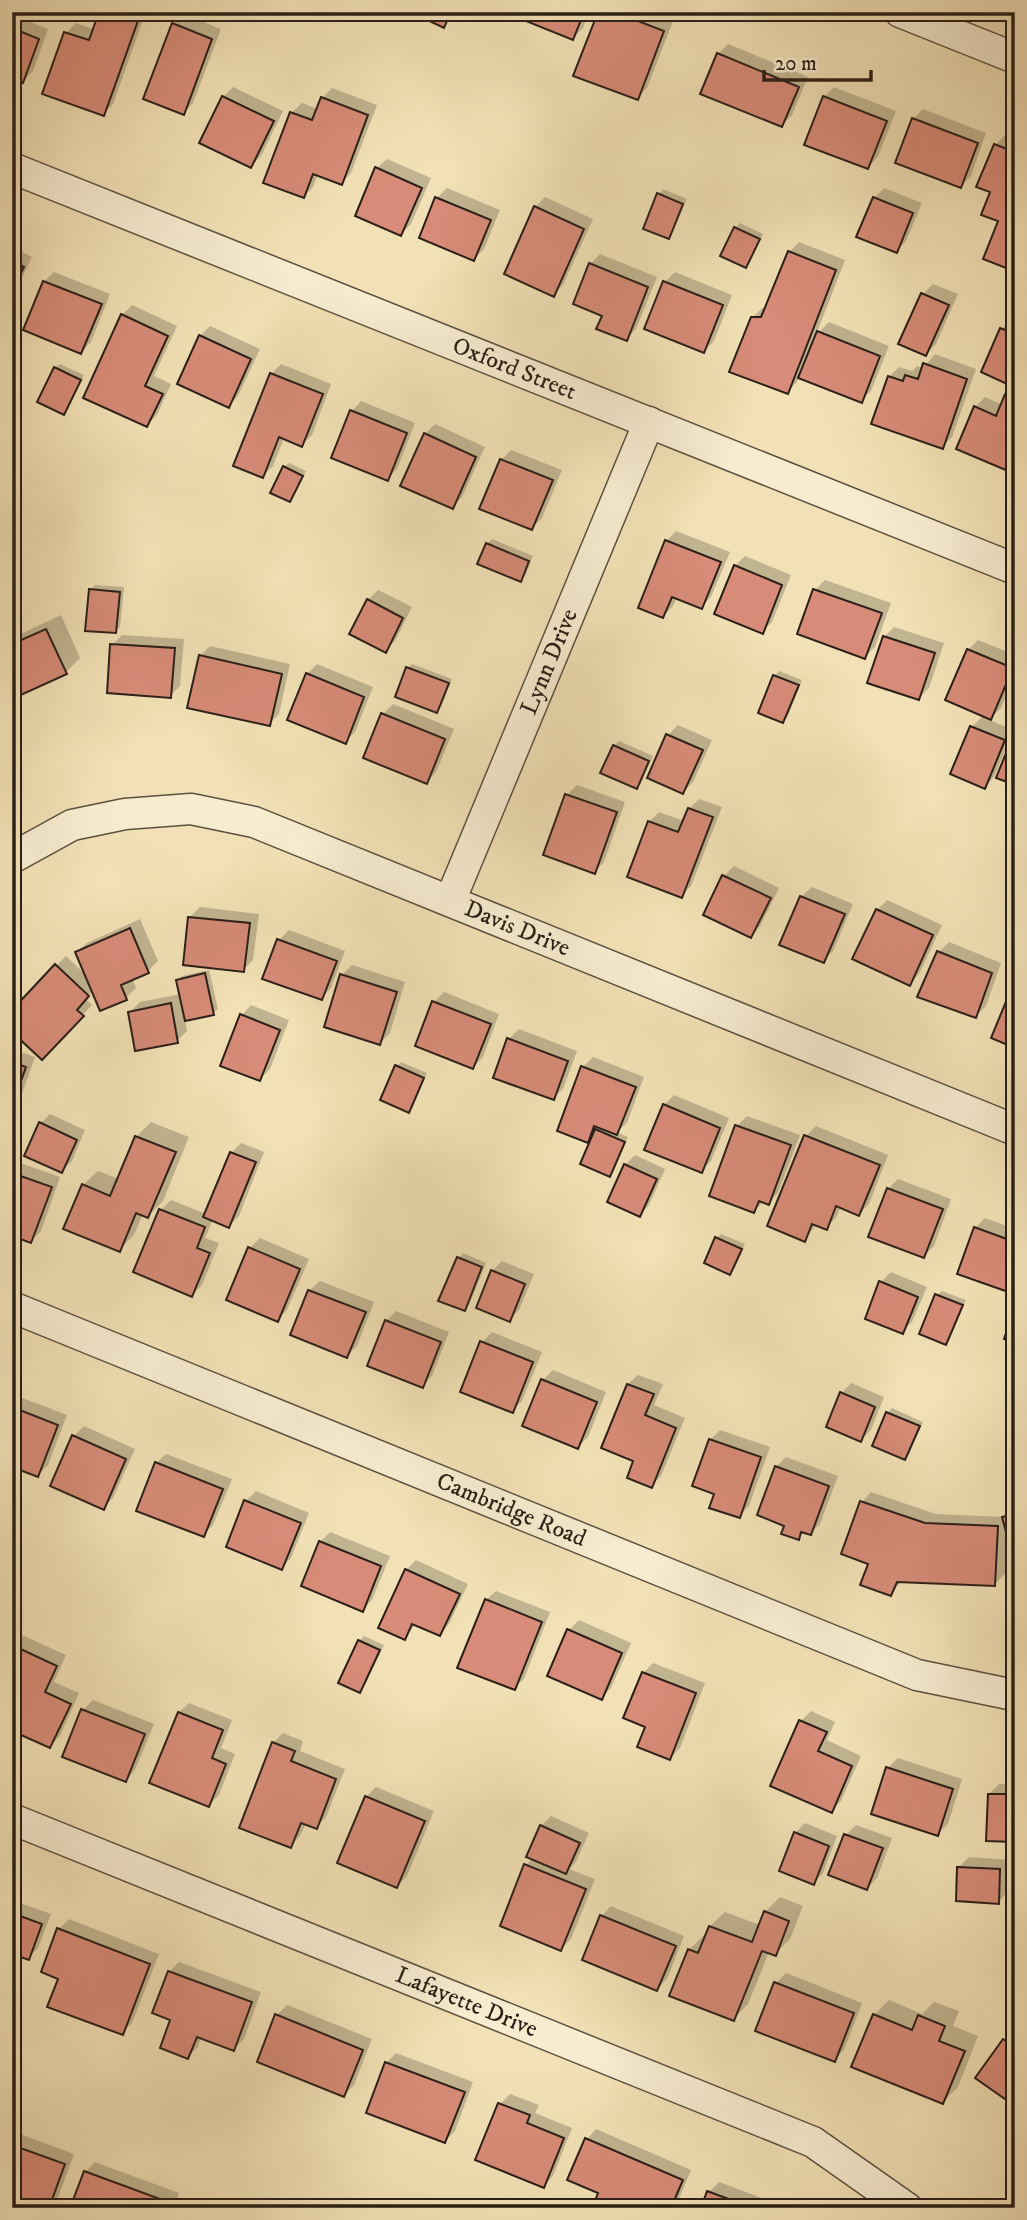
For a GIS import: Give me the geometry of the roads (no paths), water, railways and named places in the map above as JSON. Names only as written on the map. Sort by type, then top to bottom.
[{"type":"street","points":[[901,12],[1015,58]]},
{"type":"street","name":"Oxford Street","points":[[12,168],[1015,569]]},
{"type":"street","name":"Lynn Drive","points":[[450,901],[649,422]]},
{"type":"street","name":"Davis Drive","points":[[12,858],[72,825],[125,814],[191,809],[254,822],[1015,1130]]},
{"type":"street","name":"Cambridge Road","points":[[12,1307],[917,1675],[1015,1693]]},
{"type":"street","name":"Lafayette Drive","points":[[12,1819],[813,2142],[907,2208]]}]
